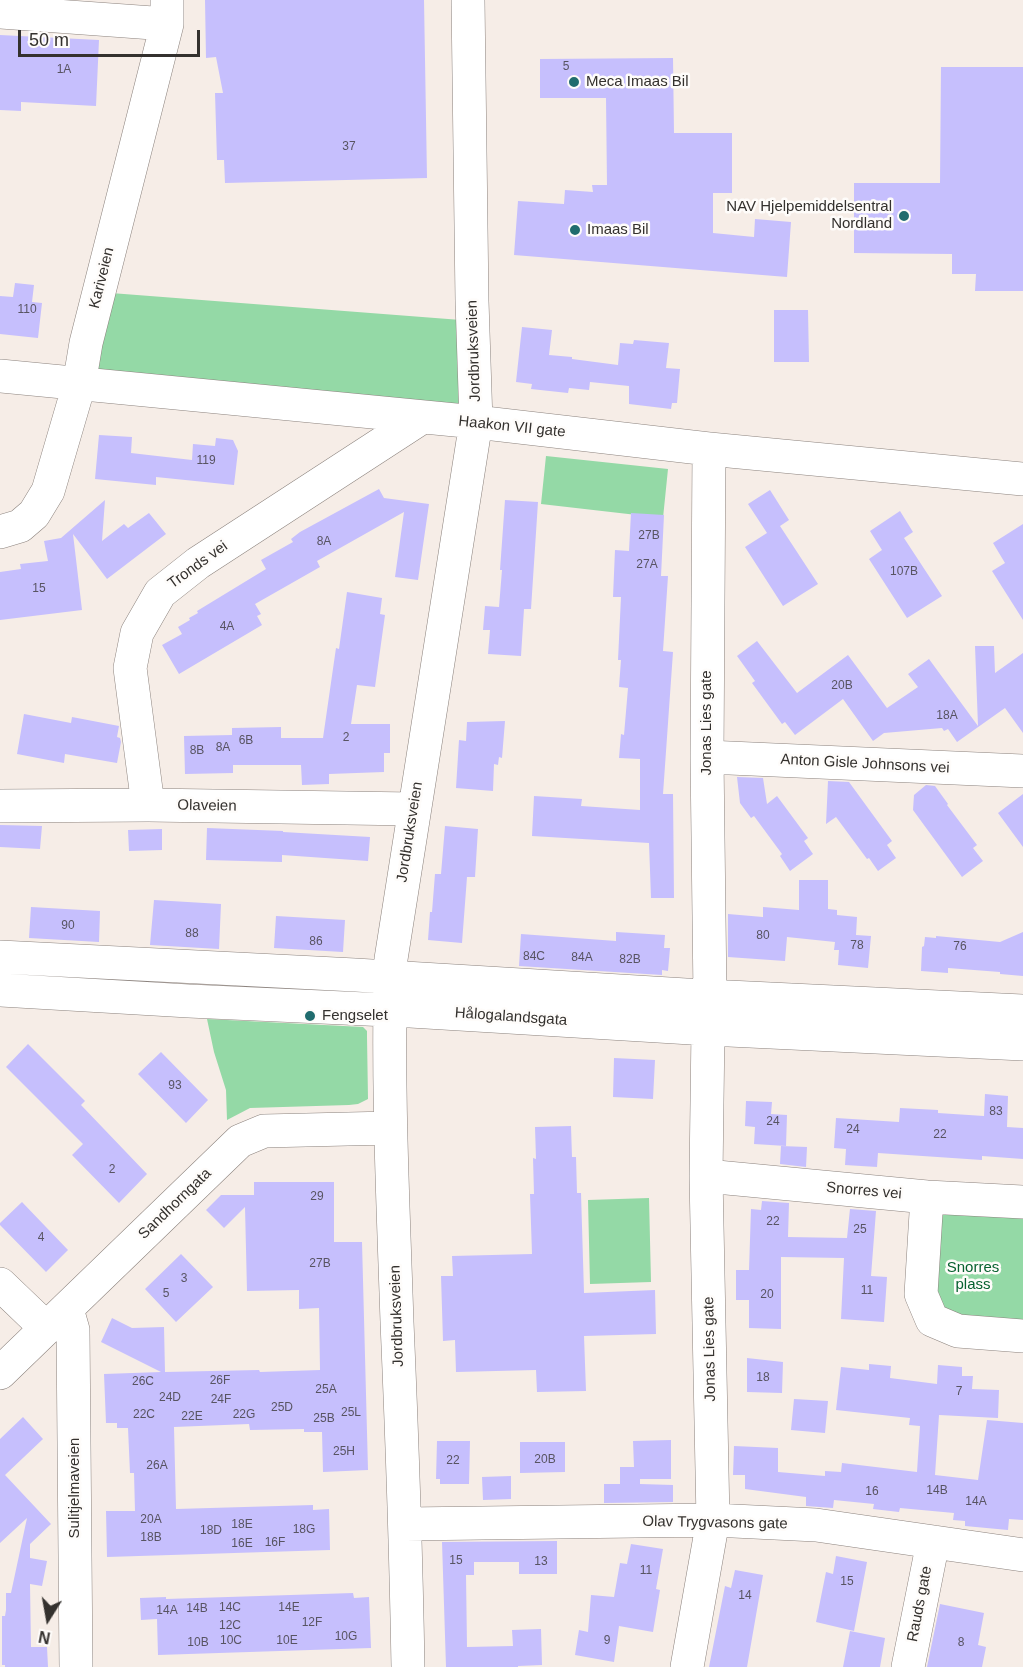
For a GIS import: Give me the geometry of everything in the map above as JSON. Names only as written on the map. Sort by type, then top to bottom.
[{"type":"street","name":"Jordbruksveien","points":[[408,1667],[406,1524],[390,1128],[390,977],[391,950],[476,422],[468,0]]},
{"type":"street","points":[[0,12],[167,12]]},
{"type":"street","name":"Kariveien","points":[[0,532],[20,526],[34,514],[48,491],[65,439],[79,385],[86,343],[167,12]]},
{"type":"street","name":"Haakon VII gate","points":[[0,376],[476,422],[709,449],[1023,479]]},
{"type":"street","name":"Tronds vei","points":[[148,805],[130,668],[137,633],[160,593],[198,563],[421,418]]},
{"type":"street","name":"Jonas Lies gate","points":[[709,449],[707,757],[710,996]]},
{"type":"street","name":"Anton Gisle Johnsons vei","points":[[707,757],[1023,771]]},
{"type":"street","name":"Olaveien","points":[[0,807],[148,805],[414,809]]},
{"type":"street","points":[[0,957],[1023,1011]]},
{"type":"street","name":"Hålogalandsgata","points":[[0,990],[1023,1044]]},
{"type":"street","name":"Jonas Lies gate","points":[[687,1667],[713,1520],[706,1176],[708,1029]]},
{"type":"street","name":"Sandhorngata","points":[[0,1373],[240,1141],[264,1131],[390,1128]]},
{"type":"street","name":"Snorres vei","points":[[706,1176],[927,1197],[1023,1202]]},
{"type":"street","points":[[927,1197],[921,1294],[932,1320],[958,1331],[1023,1336]]},
{"type":"street","points":[[0,1284],[56,1319]]},
{"type":"street","name":"Sulitjelmaveien","points":[[56,1319],[73,1330],[76,1667]]},
{"type":"street","name":"Olav Trygvasons gate","points":[[406,1524],[713,1520],[816,1525],[1023,1555]]},
{"type":"street","name":"Rauds gate","points":[[908,1667],[933,1542]]},
{"type":"green space","points":[[98,292],[474,321],[476,422],[79,385]]},
{"type":"green space","points":[[546,456],[668,469],[663,518],[541,504]]},
{"type":"green space","points":[[207,1019],[363,1027],[367,1031],[368,1099],[349,1105],[250,1108],[227,1120],[226,1090]]},
{"type":"green space","name":"Snorres plass","points":[[927,1197],[1023,1202],[1023,1336],[932,1320]]},
{"type":"green space","points":[[649,1198],[651,1282],[590,1284],[588,1200]]},
{"type":"building","points":[[205,0],[424,0],[427,178],[225,183],[224,160],[217,160],[215,93],[223,93],[216,57],[206,58]]},
{"type":"building","points":[[0,35],[99,40],[96,106],[21,102],[21,111],[0,110]]},
{"type":"building","points":[[673,58],[674,133],[732,133],[732,193],[713,193],[713,233],[754,237],[755,219],[791,222],[787,277],[514,255],[518,201],[564,204],[565,190],[593,192],[592,185],[607,185],[606,98],[540,98],[540,59]]},
{"type":"building","points":[[941,67],[1023,67],[1023,291],[975,291],[976,274],[952,274],[952,254],[854,253],[854,183],[940,183]]},
{"type":"building","points":[[15,283],[34,285],[32,302],[42,303],[38,338],[0,334],[0,296],[13,297]]},
{"type":"building","points":[[774,310],[808,310],[809,362],[774,362]]},
{"type":"building","points":[[522,327],[552,330],[549,355],[618,365],[620,343],[633,344],[634,340],[669,343],[666,368],[680,369],[677,403],[672,403],[671,409],[629,404],[629,386],[590,382],[589,390],[569,388],[568,393],[531,389],[532,384],[516,382]]},
{"type":"building","points":[[99,435],[132,437],[131,453],[192,460],[193,444],[215,446],[216,438],[233,440],[238,451],[234,485],[156,477],[156,485],[95,479]]},
{"type":"building","points":[[379,489],[384,498],[429,504],[418,580],[395,577],[404,512],[317,561],[320,567],[255,604],[261,614],[257,616],[262,625],[179,674],[162,645],[182,634],[178,627],[190,620],[189,618],[198,613],[197,611],[266,569],[261,560],[293,542],[291,539],[300,532]]},
{"type":"building","points":[[770,490],[789,520],[780,526],[818,584],[783,606],[745,547],[767,533],[748,504]]},
{"type":"building","points":[[105,500],[102,541],[124,524],[128,528],[149,513],[166,534],[107,579],[73,534],[82,610],[0,620],[0,572],[21,569],[20,564],[48,561],[44,541],[61,538]]},
{"type":"building","points":[[505,500],[538,502],[531,609],[524,609],[521,656],[488,654],[490,630],[483,630],[485,606],[499,607]]},
{"type":"building","points":[[900,511],[913,532],[904,538],[942,596],[907,618],[869,559],[882,550],[870,531]]},
{"type":"building","points":[[631,513],[664,515],[661,576],[668,576],[663,651],[673,652],[663,794],[673,794],[674,898],[651,898],[649,843],[532,836],[534,796],[582,799],[581,806],[640,810],[640,759],[619,758],[621,734],[624,735],[628,688],[619,687],[621,597],[613,597],[615,550],[629,551]]},
{"type":"building","points":[[1023,524],[1023,620],[992,571],[1005,563],[993,543]]},
{"type":"building","points":[[347,592],[382,598],[380,614],[385,615],[375,687],[357,685],[351,724],[390,724],[390,753],[384,753],[384,772],[329,774],[329,784],[302,785],[301,765],[233,765],[233,773],[185,774],[184,736],[232,735],[232,728],[281,727],[281,738],[323,738]]},
{"type":"building","points":[[757,641],[797,693],[848,655],[887,708],[918,687],[908,674],[929,659],[978,726],[975,646],[994,646],[995,673],[1023,653],[1023,733],[1005,708],[957,742],[948,729],[944,731],[942,728],[884,733],[873,741],[843,699],[795,735],[785,722],[782,724],[752,683],[755,681],[737,656]]},
{"type":"building","points":[[24,714],[71,723],[72,717],[119,726],[117,737],[121,742],[117,763],[65,754],[64,763],[17,754]]},
{"type":"building","points":[[505,721],[502,758],[499,757],[498,765],[494,764],[493,791],[456,788],[459,740],[466,741],[467,722]]},
{"type":"building","points":[[737,777],[763,778],[767,804],[777,796],[808,838],[804,841],[813,854],[790,871],[780,856],[782,854],[754,816],[751,818],[740,803]]},
{"type":"building","points":[[828,781],[849,782],[892,841],[887,845],[896,858],[878,871],[836,817],[826,824]]},
{"type":"building","points":[[926,785],[935,786],[977,845],[973,848],[983,861],[962,877],[913,810],[914,795]]},
{"type":"building","points":[[1023,794],[1023,847],[998,813]]},
{"type":"building","points":[[0,825],[42,826],[40,849],[0,847]]},
{"type":"building","points":[[445,826],[478,829],[475,877],[467,877],[462,943],[428,940],[435,874],[441,874]]},
{"type":"building","points":[[207,828],[370,837],[368,861],[282,855],[282,862],[206,860]]},
{"type":"building","points":[[162,829],[162,850],[129,851],[128,830]]},
{"type":"building","points":[[799,880],[828,880],[828,909],[837,910],[837,915],[857,917],[856,935],[871,936],[868,968],[838,965],[839,950],[834,950],[835,942],[787,937],[785,961],[728,957],[728,914],[763,917],[763,907],[799,910]]},
{"type":"building","points":[[154,900],[221,904],[219,949],[150,945]]},
{"type":"building","points":[[31,907],[100,911],[99,942],[29,938]]},
{"type":"building","points":[[276,916],[345,920],[343,952],[274,948]]},
{"type":"building","points":[[616,932],[665,935],[664,948],[670,948],[668,971],[662,970],[662,975],[519,966],[521,934],[616,941]]},
{"type":"building","points":[[1023,932],[1023,976],[948,968],[948,973],[921,971],[922,947],[925,937],[1000,942]]},
{"type":"building","points":[[28,1044],[85,1101],[81,1105],[147,1174],[119,1203],[72,1155],[83,1144],[6,1067]]},
{"type":"building","points":[[161,1052],[208,1100],[186,1123],[138,1074]]},
{"type":"building","points":[[614,1058],[655,1060],[653,1099],[613,1097]]},
{"type":"building","points":[[985,1094],[1008,1096],[1007,1127],[1023,1128],[1023,1159],[982,1156],[982,1160],[878,1153],[877,1167],[845,1165],[846,1149],[834,1148],[836,1118],[899,1122],[900,1108],[984,1116]]},
{"type":"building","points":[[746,1101],[772,1102],[771,1114],[787,1115],[786,1146],[754,1144],[755,1127],[745,1126]]},
{"type":"building","points":[[571,1126],[572,1157],[576,1157],[577,1193],[581,1193],[584,1293],[655,1290],[656,1334],[584,1336],[586,1391],[537,1392],[536,1370],[456,1372],[455,1340],[443,1341],[441,1276],[453,1276],[452,1256],[532,1254],[530,1194],[534,1194],[535,1127]]},
{"type":"building","points":[[781,1146],[807,1147],[806,1167],[780,1164]]},
{"type":"building","points":[[254,1182],[334,1182],[334,1242],[362,1242],[368,1470],[323,1472],[322,1432],[304,1432],[304,1429],[250,1430],[249,1424],[174,1427],[176,1509],[313,1505],[313,1510],[329,1509],[330,1550],[107,1557],[106,1511],[135,1511],[134,1473],[130,1473],[128,1428],[117,1428],[117,1423],[106,1423],[104,1374],[161,1372],[101,1342],[112,1318],[132,1328],[164,1327],[165,1372],[320,1370],[319,1308],[299,1309],[299,1290],[247,1291],[245,1207],[224,1228],[206,1210],[221,1195],[254,1195]]},
{"type":"building","points":[[762,1201],[789,1203],[788,1237],[847,1238],[850,1209],[876,1211],[871,1276],[887,1277],[884,1322],[841,1319],[844,1258],[781,1257],[781,1329],[749,1328],[749,1300],[736,1300],[736,1270],[749,1270],[751,1209],[761,1210]]},
{"type":"building","points":[[22,1202],[68,1250],[46,1272],[0,1225]]},
{"type":"building","points":[[181,1254],[213,1287],[176,1322],[145,1289]]},
{"type":"building","points":[[747,1358],[783,1362],[782,1393],[747,1392]]},
{"type":"building","points":[[869,1364],[891,1366],[890,1378],[937,1384],[938,1365],[962,1367],[962,1376],[973,1376],[972,1389],[999,1390],[998,1418],[939,1415],[935,1475],[978,1480],[987,1420],[1023,1423],[1023,1520],[1009,1519],[1008,1530],[965,1526],[965,1521],[953,1520],[954,1513],[900,1508],[899,1512],[873,1509],[874,1504],[834,1500],[833,1508],[806,1506],[806,1497],[745,1489],[745,1475],[733,1475],[734,1446],[778,1448],[778,1472],[825,1476],[825,1471],[841,1472],[842,1463],[917,1472],[920,1426],[909,1425],[910,1418],[836,1410],[841,1367],[869,1370]]},
{"type":"building","points":[[794,1399],[828,1401],[825,1433],[791,1430]]},
{"type":"building","points":[[23,1417],[43,1439],[5,1475],[51,1524],[30,1544],[30,1558],[47,1561],[42,1586],[30,1584],[31,1647],[47,1647],[48,1667],[5,1667],[2,1665],[2,1616],[5,1616],[6,1593],[11,1593],[27,1518],[0,1543],[0,1439]]},
{"type":"building","points":[[671,1440],[671,1479],[640,1479],[640,1484],[673,1485],[673,1502],[604,1503],[604,1484],[620,1484],[620,1467],[634,1467],[633,1441]]},
{"type":"building","points":[[437,1441],[470,1441],[469,1484],[440,1484],[440,1479],[436,1479]]},
{"type":"building","points":[[520,1442],[565,1442],[565,1472],[520,1473]]},
{"type":"building","points":[[511,1476],[511,1499],[483,1500],[482,1477]]},
{"type":"building","points":[[557,1541],[557,1574],[519,1574],[519,1562],[474,1562],[474,1575],[466,1575],[467,1647],[513,1646],[512,1630],[541,1629],[542,1665],[446,1667],[442,1542]]},
{"type":"building","points":[[631,1544],[663,1549],[656,1589],[660,1590],[653,1632],[619,1626],[614,1662],[575,1655],[579,1630],[588,1632],[591,1595],[614,1597],[620,1563],[627,1564]]},
{"type":"building","points":[[836,1556],[867,1562],[854,1631],[816,1622],[826,1572],[833,1574]]},
{"type":"building","points":[[735,1570],[763,1575],[747,1667],[709,1667],[725,1586],[731,1588]]},
{"type":"building","points":[[353,1593],[354,1598],[369,1597],[371,1648],[158,1655],[157,1619],[141,1620],[140,1598]]},
{"type":"building","points":[[940,1604],[984,1613],[978,1645],[986,1647],[982,1667],[927,1667]]},
{"type":"building","points":[[850,1631],[885,1638],[880,1667],[843,1667]]},
{"type":"place","name":"Meca Imaas Bil","points":[[574,82]]},
{"type":"place","name":"NAV Hjelpemiddelsentral Nordland","points":[[904,216]]},
{"type":"place","name":"Imaas Bil","points":[[575,230]]},
{"type":"place","name":"Fengselet","points":[[310,1016]]}]
